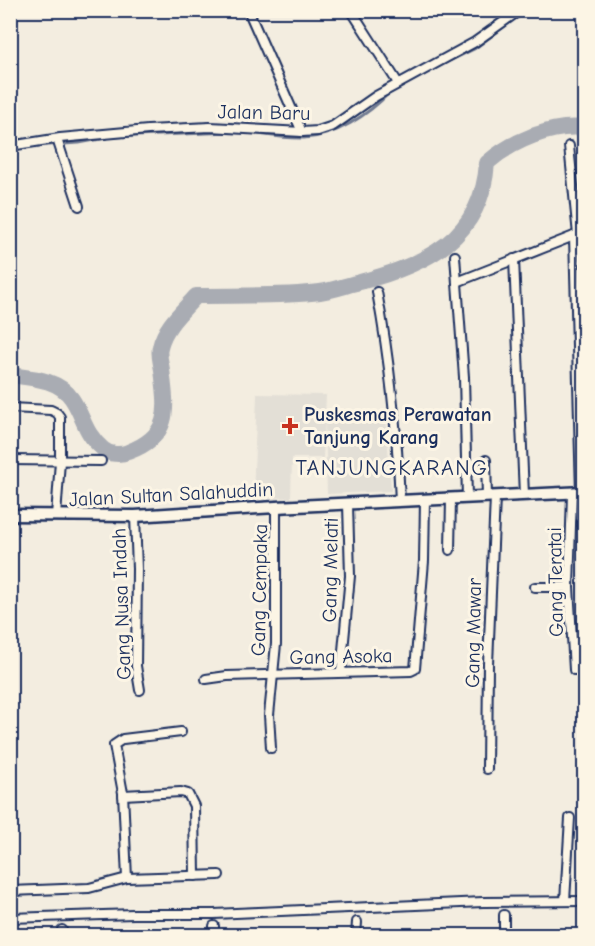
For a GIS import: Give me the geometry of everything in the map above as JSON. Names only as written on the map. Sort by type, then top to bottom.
[{"type":"main road","name":"Jalan Sultan Salahuddin","points":[[10,514],[135,516],[579,493]]},
{"type":"street","points":[[248,10],[302,132]]},
{"type":"street","points":[[351,10],[398,83]]},
{"type":"street","name":"Jalan Baru","points":[[10,146],[58,144],[148,130],[210,127],[318,131],[333,126],[398,83],[467,47],[520,10]]},
{"type":"street","points":[[58,144],[79,206]]},
{"type":"street","name":"Gang Teratai","points":[[569,146],[579,234],[579,493],[568,587],[574,670]]},
{"type":"street","points":[[458,282],[579,234]]},
{"type":"street","points":[[455,256],[465,410],[467,498]]},
{"type":"street","points":[[514,259],[524,495]]},
{"type":"street","points":[[377,292],[385,334],[397,429],[400,501]]},
{"type":"street","points":[[10,408],[51,410],[57,413],[61,421],[56,516]]},
{"type":"street","points":[[10,460],[101,461]]},
{"type":"street","name":"Gang Mawar","points":[[486,460],[491,497],[487,769]]},
{"type":"street","points":[[450,550],[452,499]]},
{"type":"street","name":"Gang Asoka","points":[[206,679],[227,676],[411,671],[415,669],[424,561],[424,500]]},
{"type":"street","name":"Gang Melati","points":[[342,672],[350,576],[348,504]]},
{"type":"street","name":"Gang Cempaka","points":[[271,748],[269,715],[274,674],[276,507]]},
{"type":"street","name":"Gang Nusa Indah","points":[[135,516],[136,666],[140,690]]},
{"type":"street","points":[[535,587],[568,587]]},
{"type":"street","points":[[127,878],[123,795],[114,747],[123,739],[181,732]]},
{"type":"street","points":[[123,795],[187,793],[194,806],[195,876]]},
{"type":"street","points":[[565,901],[570,818]]},
{"type":"street","points":[[10,891],[89,888],[127,878],[219,875]]},
{"type":"street","points":[[10,918],[214,914],[473,903],[585,901]]},
{"type":"street","points":[[504,915],[504,936]]},
{"type":"street","points":[[356,936],[357,922]]},
{"type":"street","points":[[214,926],[214,936]]},
{"type":"shaded area","points":[[257,394],[326,395],[325,417],[386,418],[391,491],[327,494],[325,421],[323,458],[292,458],[291,498],[253,497]]},
{"type":"waterway","points":[[425,73],[474,49],[526,10]]},
{"type":"waterway","points":[[242,132],[281,137],[316,137],[350,123],[372,109],[390,92]]},
{"type":"waterway","points":[[10,375],[44,381],[60,387],[72,399],[88,431],[103,449],[115,454],[128,452],[153,438],[163,420],[165,397],[159,356],[162,339],[196,296],[320,292],[407,267],[428,257],[462,229],[474,211],[483,189],[487,163],[497,155],[533,136],[559,129],[584,128]]},
{"type":"waterway","points":[[33,146],[79,143],[111,137],[230,132]]},
{"type":"place","name":"Puskesmas Perawatan Tanjung Karang","points":[[290,426]]},
{"type":"district","name":"TANJUNGKARANG","points":[[392,467]]}]
